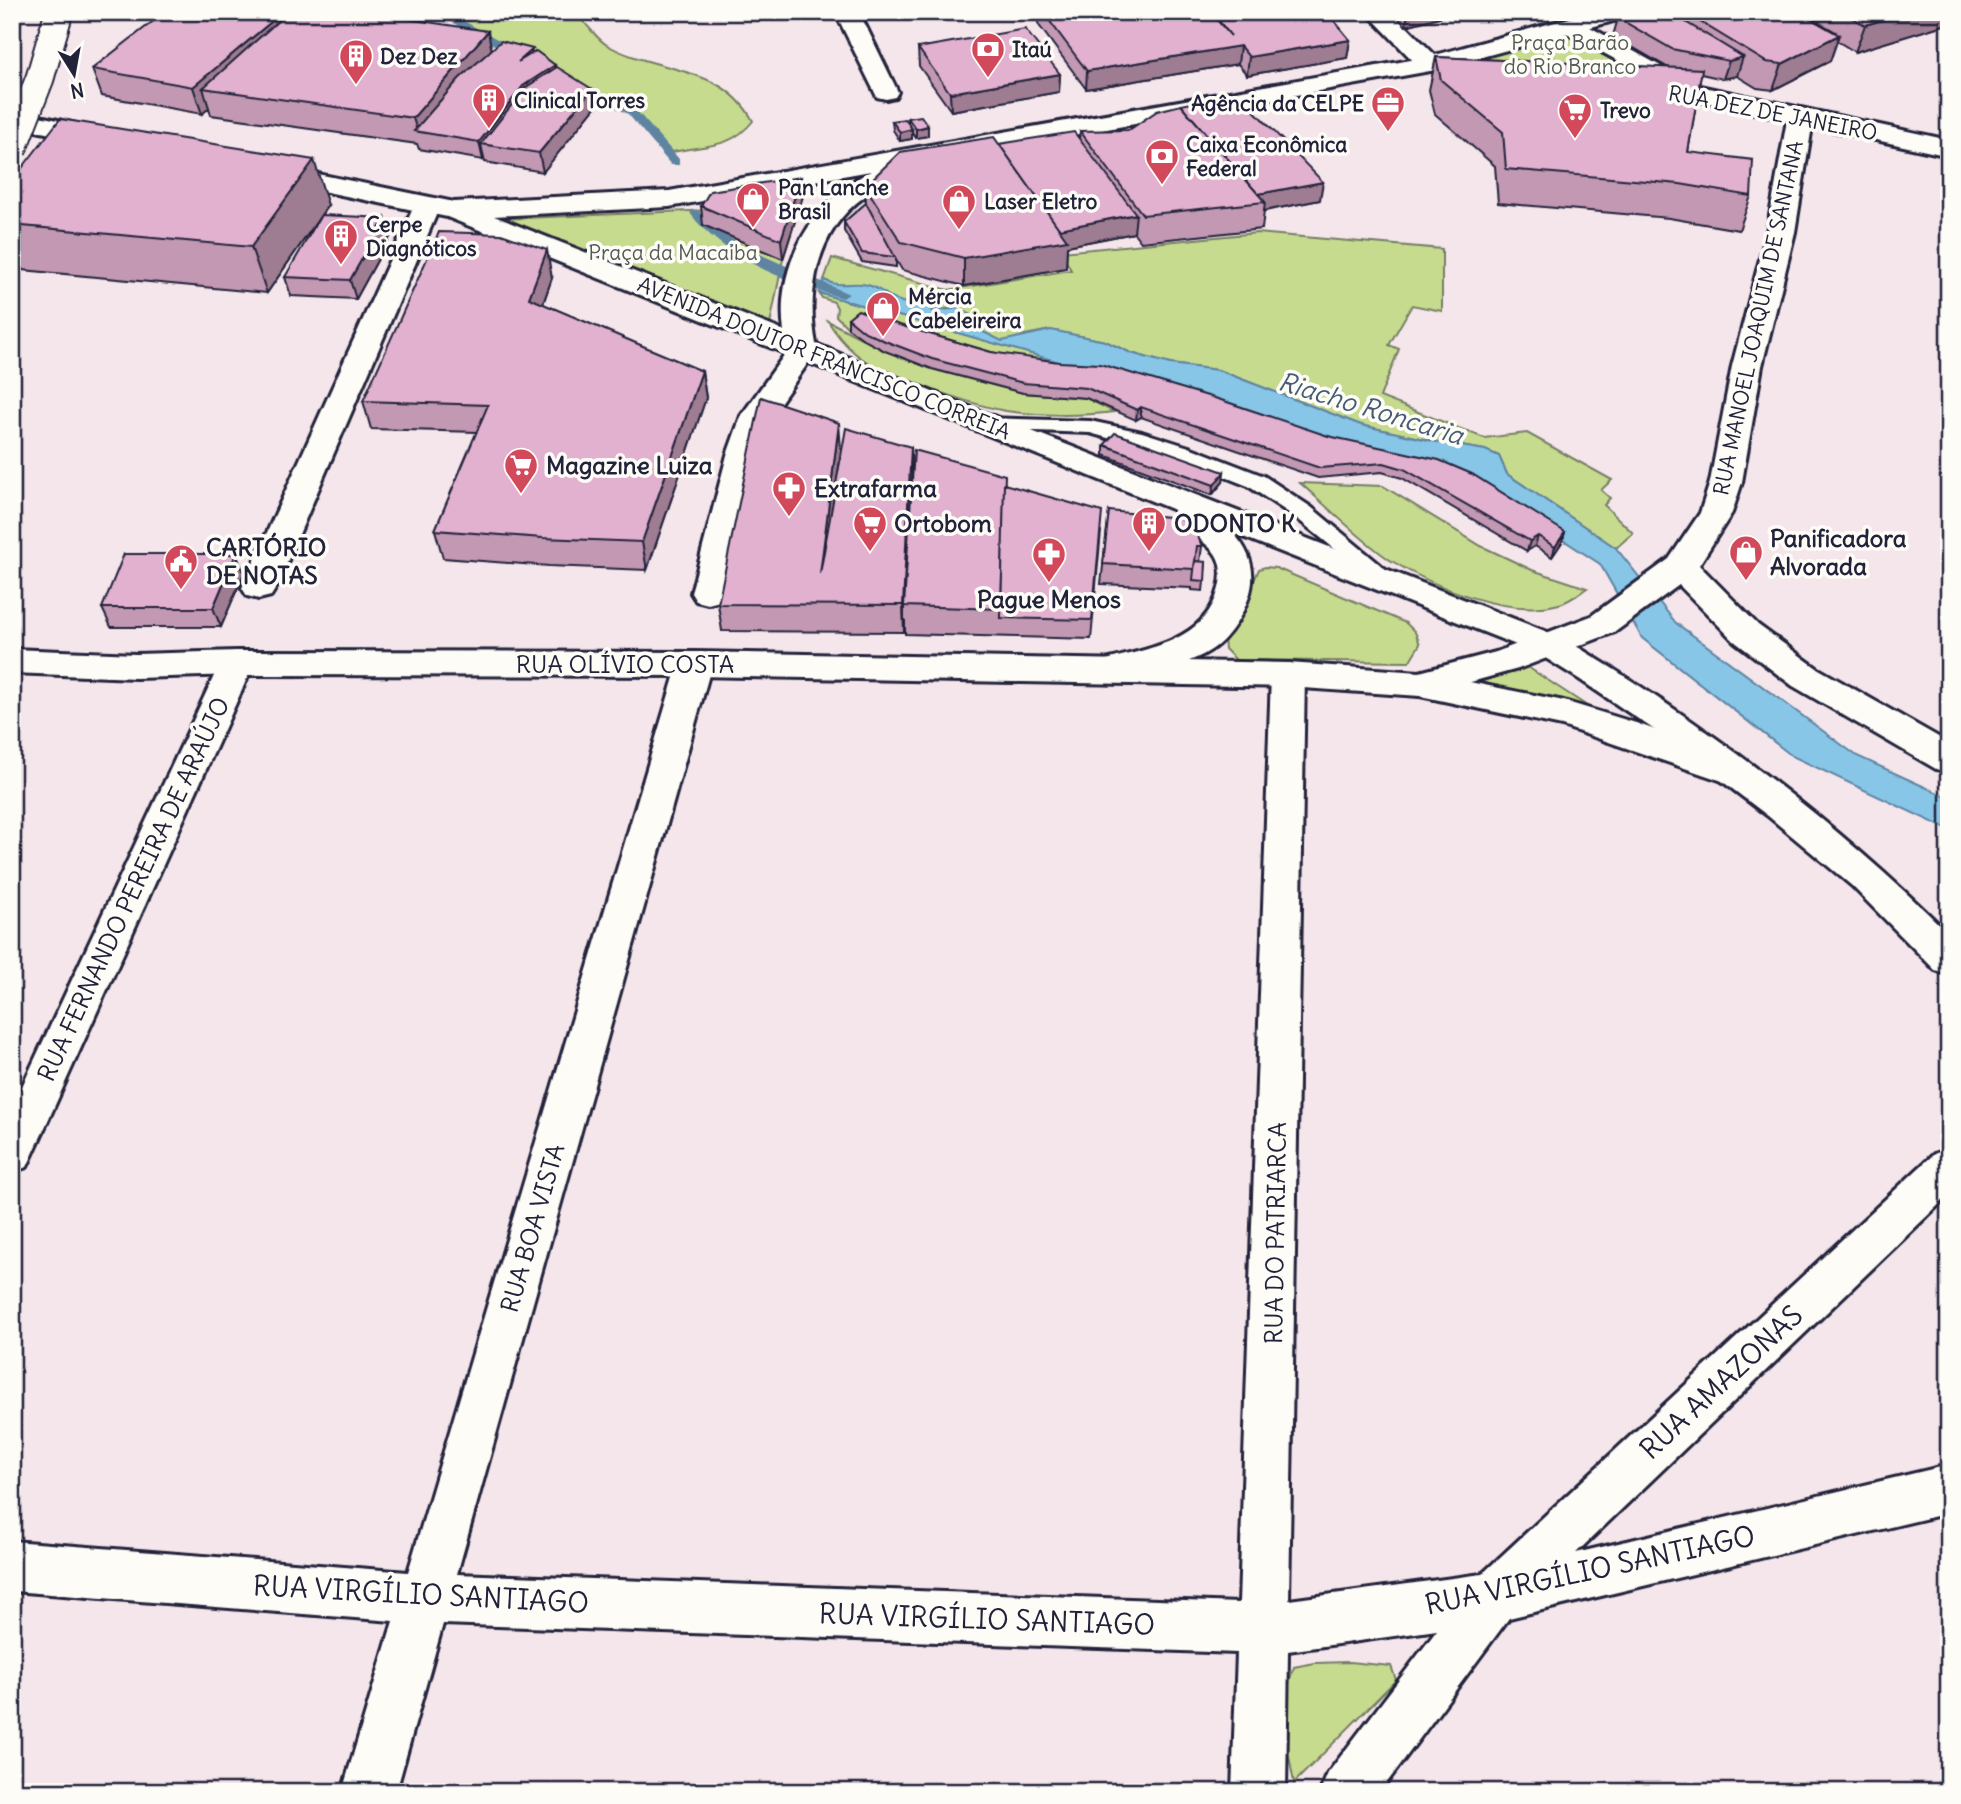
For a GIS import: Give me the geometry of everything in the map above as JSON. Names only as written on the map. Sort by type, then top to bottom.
[{"type":"street","points":[[12,150],[40,78],[59,12]]},
{"type":"street","points":[[847,12],[886,92]]},
{"type":"street","points":[[1378,12],[1430,64],[1493,73]]},
{"type":"street","points":[[240,166],[440,208],[669,199],[1430,64],[1620,12]]},
{"type":"street","points":[[1572,26],[1696,93]]},
{"type":"street","name":"RUA DEZ DE JANEIRO","points":[[1619,88],[1696,93],[1949,148]]},
{"type":"street","name":"RUA MANOEL JOAQUIM DE SANTANA","points":[[1551,646],[1603,624],[1673,573],[1716,513],[1726,482],[1747,366],[1781,232],[1801,115]]},
{"type":"street","points":[[12,118],[133,143]]},
{"type":"street","points":[[708,593],[742,455],[756,416],[802,350],[797,305],[798,281],[813,245],[838,204],[878,176],[944,150]]},
{"type":"street","points":[[260,588],[440,208]]},
{"type":"street","name":"AVENIDA DOUTOR FRANCISCO CORREIA","points":[[440,208],[701,307],[984,424],[1551,646],[1601,676],[1742,775],[1855,867],[1949,959]]},
{"type":"street","points":[[1115,670],[1189,648],[1212,633],[1231,604],[1240,578],[1234,557],[1219,536],[1172,497]]},
{"type":"street","points":[[1673,573],[1805,677],[1949,760]]},
{"type":"street","points":[[1420,684],[1551,646]]},
{"type":"street","name":"RUA OLÍVIO COSTA","points":[[12,661],[136,666]]},
{"type":"street","name":"RUA OLÍVIO COSTA","points":[[12,678],[136,666],[237,663],[695,664],[1115,670],[1289,675],[1420,684]]},
{"type":"street","name":"RUA FERNANDO PEREIRA DE ARAÚJO","points":[[12,1154],[237,663]]},
{"type":"street","name":"RUA BOA VISTA","points":[[369,1792],[695,664]]},
{"type":"street","name":"RUA DO PATRIARCA","points":[[1259,1792],[1266,1629],[1289,675]]},
{"type":"street","points":[[1420,684],[1564,714],[1742,775]]},
{"type":"street","name":"RUA AMAZONAS","points":[[1494,1597],[1949,1167]]},
{"type":"street","name":"RUA VIRGÍLIO SANTIAGO","points":[[12,1566],[425,1598],[1266,1629],[1494,1597],[1949,1489]]},
{"type":"street","points":[[1348,1792],[1494,1597]]},
{"type":"lane","points":[[984,424],[1090,427],[1135,436],[1256,481],[1303,512],[1390,582]]},
{"type":"green space","points":[[557,11],[573,14],[607,45],[646,61],[707,79],[724,89],[740,103],[753,121],[744,131],[725,142],[669,153],[632,112],[438,12]]},
{"type":"green space","name":"Praça Barão do Rio Branco","points":[[1571,26],[1696,93],[1430,64]]},
{"type":"green space","name":"Praça da Macaíba","points":[[712,210],[703,225],[783,259],[768,335],[479,220]]},
{"type":"green space","points":[[1257,233],[1442,249],[1442,311],[1412,305],[1389,345],[1399,349],[1380,397],[1484,438],[1527,433],[1612,480],[1601,490],[1610,498],[1604,505],[1633,533],[1616,548],[1507,474],[1499,456],[1485,450],[1361,425],[1218,370],[1170,364],[1131,353],[1105,341],[1050,330],[1001,341],[979,330],[969,314],[952,308],[933,311],[926,306],[903,303],[862,284],[835,285],[824,280],[832,258],[948,290],[1071,270],[1061,252]]},
{"type":"green space","points":[[819,293],[1073,366],[1058,372],[858,319],[848,328],[836,316],[837,308],[834,302],[822,298]]},
{"type":"green space","points":[[828,321],[884,350],[932,369],[1023,393],[1086,398],[1114,412],[1060,415],[1019,413],[957,398],[902,379],[867,362],[848,346]]},
{"type":"green space","points":[[1300,483],[1383,486],[1481,546],[1532,570],[1587,588],[1563,603],[1539,607],[1495,603],[1449,589],[1378,552]]},
{"type":"green space","points":[[1276,568],[1406,623],[1415,632],[1420,644],[1409,662],[1236,660],[1225,649],[1224,639],[1233,629],[1259,569]]},
{"type":"green space","points":[[1517,660],[1607,719],[1470,688],[1466,679]]},
{"type":"green space","points":[[1349,1662],[1391,1666],[1396,1680],[1294,1783],[1284,1711],[1294,1667]]},
{"type":"water","points":[[824,280],[838,284],[868,285],[897,300],[922,305],[933,311],[960,308],[969,314],[979,330],[1002,341],[1051,330],[1105,341],[1131,353],[1170,364],[1218,370],[1361,425],[1485,450],[1499,456],[1507,474],[1616,548],[1676,623],[1857,756],[1949,798],[1949,830],[1792,756],[1642,638],[1600,564],[1528,517],[1073,366],[819,293]]},
{"type":"building","points":[[165,12],[283,12],[193,87],[92,69]]},
{"type":"building","name":"Dez Dez","points":[[288,12],[361,12],[488,31],[413,118],[203,88]]},
{"type":"building","points":[[1043,12],[1210,12],[1231,36],[1212,12],[1327,12],[1350,40],[1249,57],[1240,46],[1087,71]]},
{"type":"building","points":[[1642,12],[1669,12],[1743,57],[1729,61],[1672,49],[1618,18]]},
{"type":"building","points":[[1684,12],[1799,12],[1839,35],[1782,64],[1766,62]]},
{"type":"building","points":[[1842,12],[1910,12],[1865,25]]},
{"type":"building","points":[[1025,29],[1060,74],[950,93],[918,48]]},
{"type":"building","points":[[501,41],[533,49],[518,62],[536,51],[555,65],[523,86],[479,142],[414,131],[459,79]]},
{"type":"building","points":[[1436,57],[1702,69],[1688,152],[1753,160],[1751,196],[1680,184],[1506,169],[1503,132],[1441,80]]},
{"type":"building","points":[[557,67],[592,89],[539,153],[481,144],[525,88]]},
{"type":"building","points":[[1238,94],[1323,182],[1258,194],[1181,105]]},
{"type":"building","points":[[1181,105],[1265,202],[1143,215],[1080,131],[1129,130],[1157,111]]},
{"type":"building","points":[[921,116],[928,126],[916,129],[908,118]]},
{"type":"building","points":[[60,119],[314,160],[251,247],[12,225],[12,181]]},
{"type":"building","points":[[905,119],[912,129],[900,132],[892,121]]},
{"type":"building","points":[[1074,132],[1136,214],[1059,229],[999,144]]},
{"type":"building","name":"Laser Eletro","points":[[994,137],[1067,240],[964,258],[901,242],[865,186],[900,152]]},
{"type":"building","points":[[801,177],[781,240],[701,206],[710,191]]},
{"type":"building","points":[[866,203],[895,257],[862,253],[844,222]]},
{"type":"building","points":[[321,215],[385,218],[350,280],[285,277]]},
{"type":"building","points":[[439,232],[501,234],[547,250],[529,298],[702,371],[642,542],[435,530],[488,405],[363,401]]},
{"type":"building","points":[[858,310],[991,352],[1059,362],[1100,364],[1218,399],[1328,436],[1439,460],[1472,474],[1565,532],[1555,547],[1538,536],[1530,541],[1404,469],[1384,463],[1320,468],[1141,407],[1137,410],[1087,388],[1023,383],[932,359],[865,332],[848,318]]},
{"type":"building","points":[[761,397],[839,423],[820,574],[846,428],[911,447],[903,605],[718,604]]},
{"type":"building","points":[[1115,433],[1224,472],[1214,485],[1104,445]]},
{"type":"building","points":[[914,450],[1005,475],[1001,609],[904,606]]},
{"type":"building","name":"Pague Menos","points":[[1004,484],[1102,512],[1092,620],[1001,618]]},
{"type":"building","name":"ODONTO K","points":[[1109,511],[1179,518],[1194,527],[1202,546],[1197,546],[1194,569],[1103,564]]},
{"type":"building","points":[[124,554],[236,554],[213,608],[102,608]]},
{"type":"building","points":[[1195,561],[1206,562],[1205,581],[1193,580]]},
{"type":"waterway","name":"Riacho Roncaria","points":[[438,12],[519,54]]},
{"type":"waterway","name":"Riacho Roncaria","points":[[572,81],[632,112],[675,162]]},
{"type":"waterway","name":"Riacho Roncaria","points":[[696,213],[707,226],[742,251],[806,281],[843,294]]},
{"type":"place","name":"Itaú","points":[[988,79]]},
{"type":"place","name":"Dez Dez","points":[[356,86]]},
{"type":"place","name":"Clinical Torres","points":[[489,130]]},
{"type":"place","name":"Agência da CELPE","points":[[1388,133]]},
{"type":"place","name":"Trevo","points":[[1575,140]]},
{"type":"place","name":"Caixa Econômica Federal","points":[[1162,186]]},
{"type":"place","name":"Pan Lanche Brasil","points":[[753,229]]},
{"type":"place","name":"Laser Eletro","points":[[959,231]]},
{"type":"place","name":"Cerpe Diagnóticos","points":[[341,266]]},
{"type":"place","name":"Mércia Cabeleireira","points":[[883,338]]},
{"type":"place","name":"Magazine Luiza","points":[[521,495]]},
{"type":"place","name":"Extrafarma","points":[[789,518]]},
{"type":"place","name":"Ortobom","points":[[870,553]]},
{"type":"place","name":"ODONTO K","points":[[1149,553]]},
{"type":"place","name":"Panificadora Alvorada","points":[[1746,582]]},
{"type":"place","name":"Pague Menos","points":[[1049,584]]},
{"type":"place","name":"CARTÓRIO DE NOTAS","points":[[181,591]]}]
